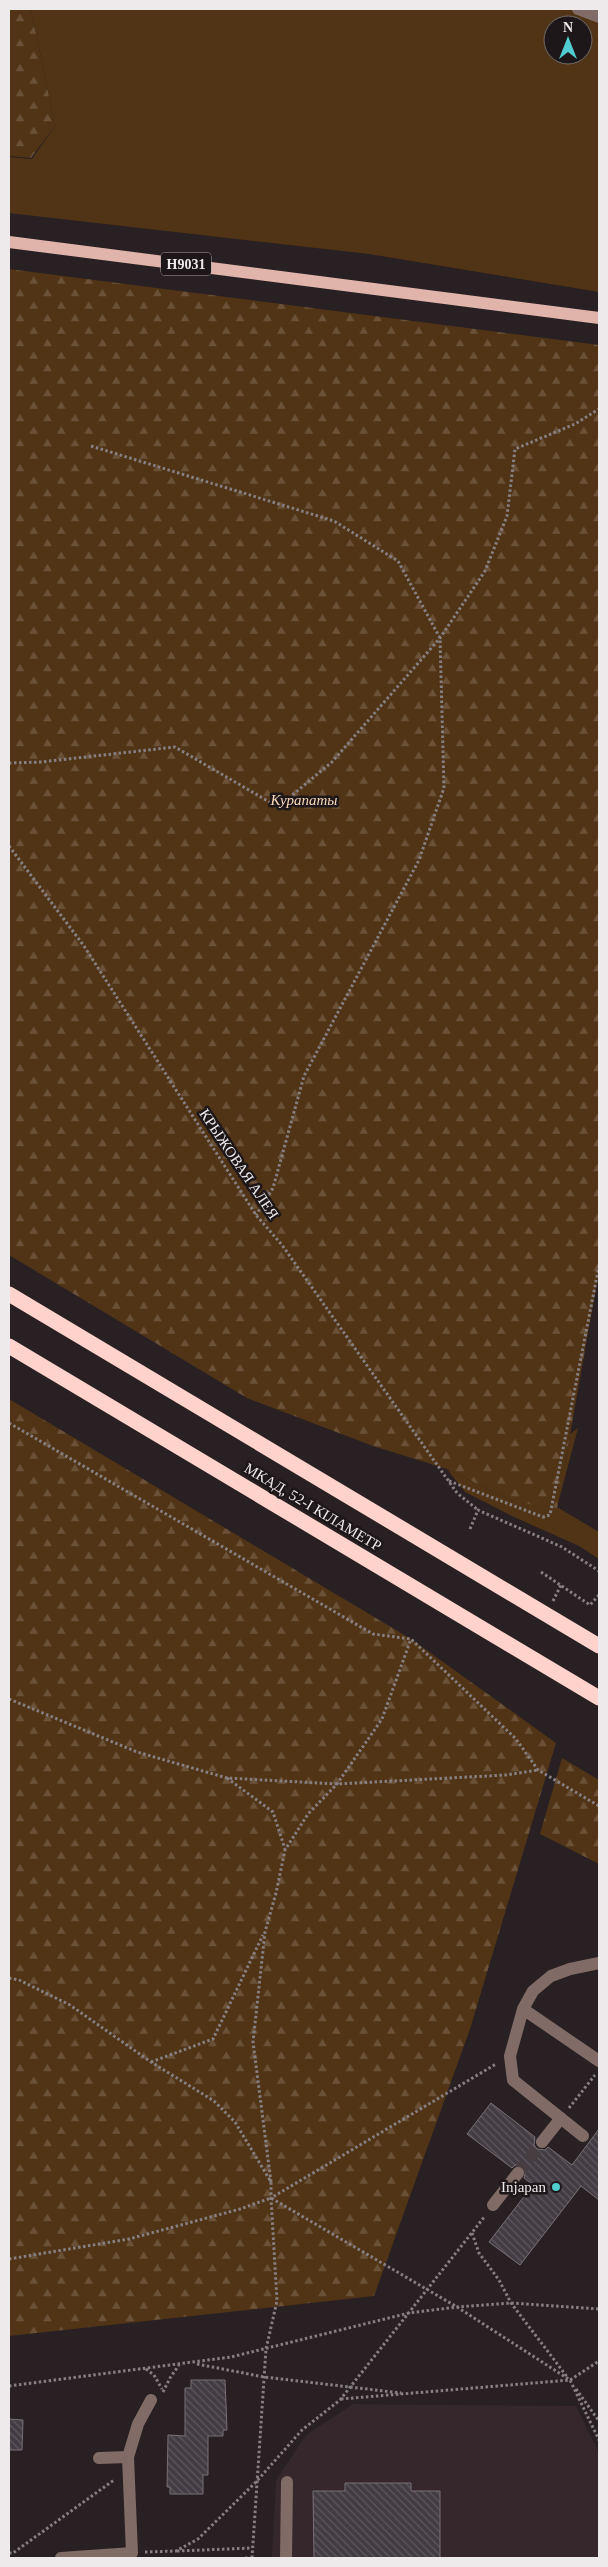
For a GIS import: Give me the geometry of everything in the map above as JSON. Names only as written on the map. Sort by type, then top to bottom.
[{"type":"highway","name":"МКАД, 52-І КІЛАМЕТР","points":[[9,1294],[599,1646]]},
{"type":"highway","name":"МКАД, 52-І КІЛАМЕТР","points":[[9,1346],[599,1698]]},
{"type":"main road","name":"Н9031","points":[[9,242],[599,318]]},
{"type":"lane","points":[[578,9],[599,16]]},
{"type":"lane","points":[[583,2136],[513,2080],[510,2056],[523,2009],[533,1991],[551,1976],[570,1969],[599,1963]]},
{"type":"lane","points":[[523,2009],[599,2061]]},
{"type":"lane","points":[[542,2142],[561,2118]]},
{"type":"lane","points":[[493,2205],[518,2173]]},
{"type":"lane","points":[[61,2558],[132,2553],[128,2463],[138,2424],[155,2400]]},
{"type":"lane","points":[[98,2458],[128,2463]]},
{"type":"lane","points":[[286,2558],[287,2482]]},
{"type":"path","points":[[9,763],[41,762],[175,748],[278,807],[332,762],[440,638],[486,571],[507,516],[516,449],[575,424],[599,409]]},
{"type":"path","points":[[91,446],[334,521],[398,561],[440,638],[444,788],[419,860],[304,1076],[273,1188],[256,1214]]},
{"type":"path","name":"КРЫЖОВАЯ АЛЕЯ","points":[[9,846],[84,946],[256,1214],[282,1244],[457,1493],[478,1510],[562,1547],[599,1571]]},
{"type":"path","points":[[449,1481],[535,1514],[550,1515],[599,1266]]},
{"type":"path","points":[[9,1423],[373,1634],[411,1639],[516,1739],[538,1770],[599,1806]]},
{"type":"path","points":[[470,1528],[478,1510]]},
{"type":"path","points":[[541,1572],[590,1605],[599,1595]]},
{"type":"path","points":[[151,2062],[213,2039],[265,1932],[276,1894],[285,1850],[308,1814],[337,1784],[382,1719],[411,1639]]},
{"type":"path","points":[[9,1699],[137,1752],[227,1778],[337,1784],[506,1775],[538,1770]]},
{"type":"path","points":[[227,1778],[273,1812],[285,1850]]},
{"type":"path","points":[[245,2558],[252,2558],[266,2349],[277,2301],[271,2182],[254,2042],[265,1932]]},
{"type":"path","points":[[9,1978],[19,1980],[70,2005],[151,2062],[214,2100],[230,2117],[271,2182]]},
{"type":"path","points":[[9,2259],[129,2239],[240,2209],[271,2198],[510,2056]]},
{"type":"path","points":[[561,2118],[599,2069]]},
{"type":"path","points":[[271,2198],[457,2307],[570,2380],[599,2440]]},
{"type":"path","points":[[176,2550],[198,2538],[256,2482],[302,2430],[340,2400],[493,2205]]},
{"type":"path","points":[[472,2233],[479,2253],[499,2280],[511,2303],[599,2421]]},
{"type":"path","points":[[9,2386],[194,2363],[266,2349],[409,2313],[511,2303],[599,2309]]},
{"type":"path","points":[[340,2400],[570,2380],[599,2361]]},
{"type":"path","points":[[194,2363],[264,2377],[412,2394]]},
{"type":"path","points":[[155,2400],[163,2394],[170,2378],[180,2365]]},
{"type":"path","points":[[146,2369],[158,2380],[163,2394]]},
{"type":"path","points":[[9,2553],[13,2553],[128,2463]]},
{"type":"path","points":[[132,2553],[252,2548]]},
{"type":"shaded area","points":[[353,2404],[576,2406],[599,2453],[599,2558],[272,2558],[276,2480],[306,2435]]},
{"type":"green space","points":[[9,9],[31,9],[55,126],[31,158],[9,156]]},
{"type":"green space","points":[[31,9],[599,9],[599,292],[369,254],[9,213],[9,157],[32,159],[55,126]]},
{"type":"green space","name":"Курапаты","points":[[9,269],[599,345],[599,1271],[557,1508],[514,1502],[447,1469],[373,1446],[247,1398],[9,1255]]},
{"type":"green space","points":[[9,1399],[411,1639],[556,1743],[470,2029],[374,2296],[9,2336]]},
{"type":"green space","points":[[578,1428],[557,1507],[599,1532],[599,1559],[579,1546],[514,1517],[465,1492],[447,1469],[514,1502],[556,1485],[565,1464],[570,1434]]},
{"type":"green space","points":[[562,1758],[599,1780],[599,1864],[540,1834]]},
{"type":"building","points":[[491,2103],[535,2137],[534,2145],[537,2149],[545,2150],[548,2147],[572,2165],[599,2129],[599,2200],[581,2186],[520,2265],[489,2242],[533,2185],[524,2178],[526,2170],[523,2166],[515,2165],[512,2168],[467,2134]]},
{"type":"building","points":[[191,2380],[225,2380],[227,2430],[223,2430],[223,2436],[208,2436],[208,2475],[203,2475],[203,2494],[170,2494],[170,2487],[167,2487],[168,2435],[185,2436],[185,2388],[191,2388]]},
{"type":"building","points":[[9,2419],[23,2420],[22,2450],[9,2450]]},
{"type":"building","points":[[345,2483],[411,2483],[411,2491],[440,2491],[440,2558],[314,2558],[313,2491],[345,2491]]},
{"type":"tunnel","points":[[518,2173],[542,2142]]},
{"type":"place","name":"Injapan","points":[[556,2187]]}]
